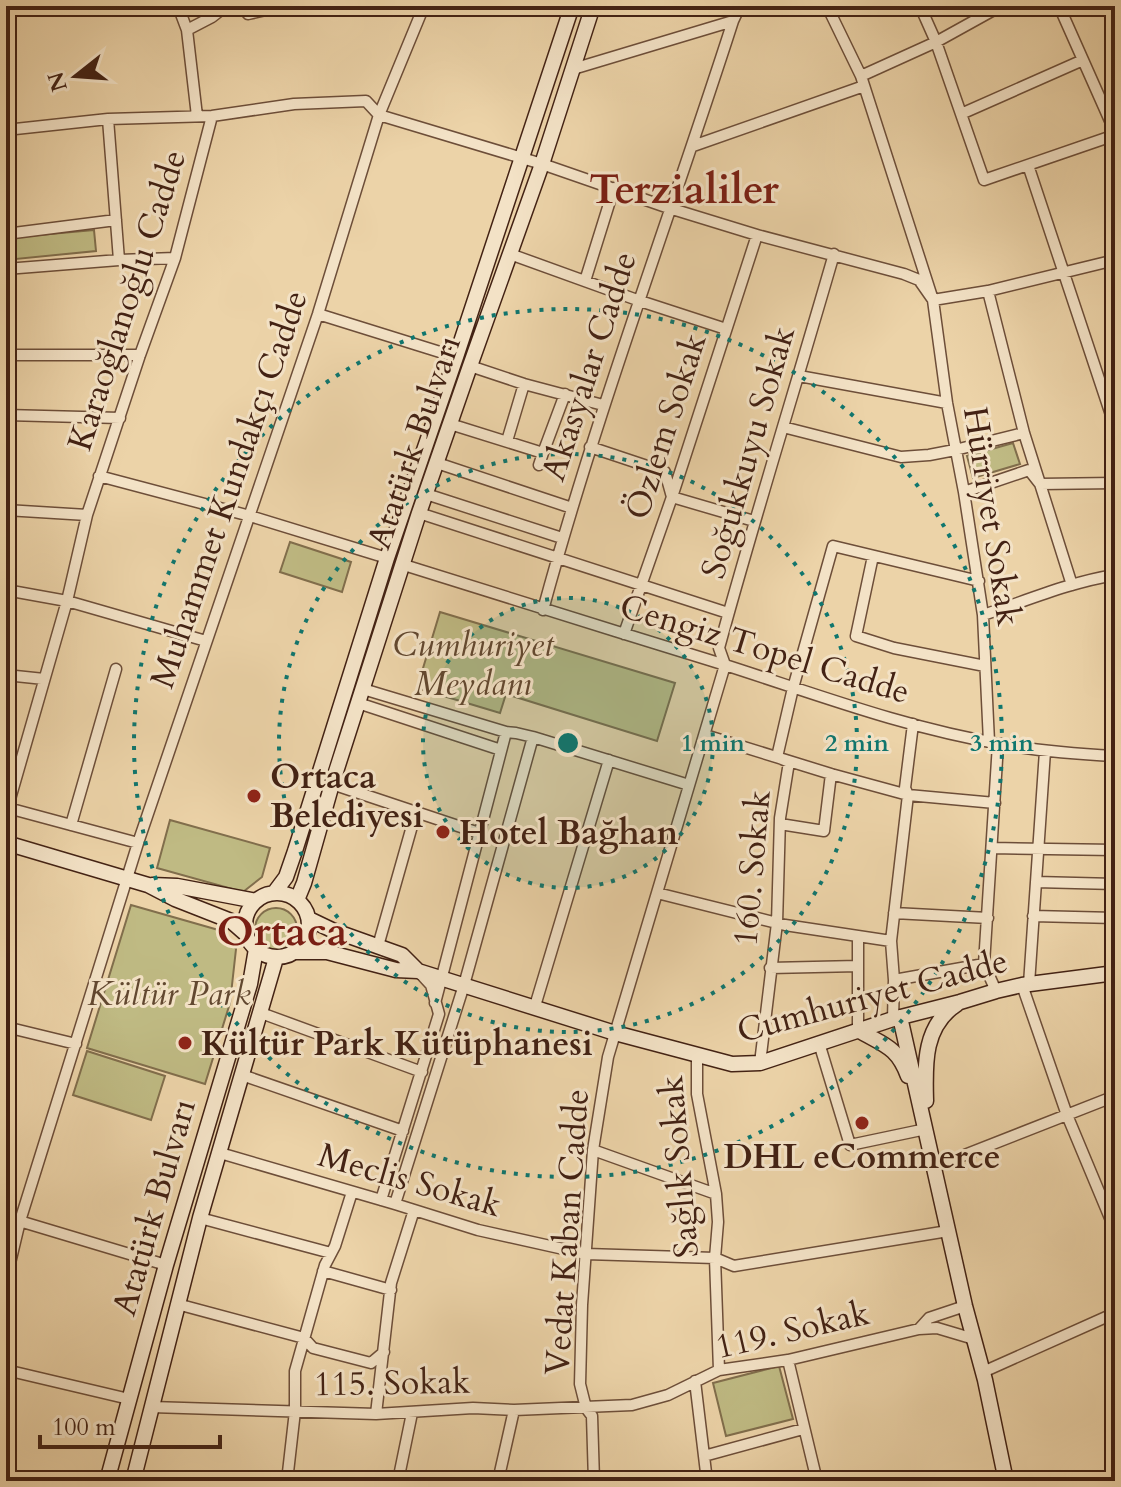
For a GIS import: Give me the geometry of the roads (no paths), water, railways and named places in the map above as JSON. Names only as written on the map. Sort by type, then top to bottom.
[{"type":"main road","name":"Atatürk Bulvarı","points":[[274,893],[286,877],[295,851],[387,558],[572,6]]},
{"type":"main road","name":"Atatürk Bulvarı","points":[[297,900],[419,513],[542,164],[593,6]]},
{"type":"main road","points":[[6,843],[148,885],[231,921],[262,954],[276,958],[295,952],[305,942],[308,935],[307,912],[290,895],[274,893],[256,901],[246,916],[247,935]]},
{"type":"main road","points":[[148,885],[177,886],[256,901]]},
{"type":"main road","name":"Cumhuriyet Cadde","points":[[309,919],[402,955],[418,971]]},
{"type":"main road","name":"Atatürk Bulvarı","points":[[107,1481],[166,1265],[250,984],[256,949]]},
{"type":"main road","name":"Cumhuriyet Cadde","points":[[295,952],[327,952],[396,970],[418,971],[615,1033],[732,1064],[760,1063],[896,1018],[996,991],[1115,973]]},
{"type":"main road","name":"Atatürk Bulvarı","points":[[133,1481],[200,1218],[276,958]]},
{"type":"main road","points":[[926,1129],[925,1060],[933,1031],[947,1011],[960,1002]]},
{"type":"main road","points":[[896,1018],[926,1129],[1006,1481]]},
{"type":"main road","points":[[858,1030],[892,1048],[904,1066],[926,1129]]},
{"type":"street","points":[[178,6],[187,30],[197,116]]},
{"type":"street","points":[[187,30],[226,6]]},
{"type":"street","points":[[242,6],[248,14],[284,6]]},
{"type":"street","name":"Muhammet Kundakçı Cadde","points":[[6,1280],[20,1221],[138,843],[318,314],[379,115],[424,6]]},
{"type":"street","name":"Akasyalar Cadde","points":[[543,610],[603,405],[740,6]]},
{"type":"street","name":"Hürriyet Sokak","points":[[827,6],[862,81],[933,300],[947,403],[979,581],[993,743],[995,803],[984,964]]},
{"type":"street","points":[[920,6],[936,42],[984,180],[1115,133],[1059,6]]},
{"type":"street","points":[[693,146],[862,81],[1001,6]]},
{"type":"street","points":[[573,69],[733,21]]},
{"type":"street","points":[[961,114],[1083,60]]},
{"type":"street","name":"Karaoğlanoğlu Cadde","points":[[7,811],[67,601],[87,515],[175,258],[212,116],[294,104],[366,101],[379,115],[542,164],[757,235],[919,280],[933,300]]},
{"type":"street","points":[[6,130],[108,119],[212,116]]},
{"type":"street","points":[[108,119],[119,260]]},
{"type":"street","points":[[1028,165],[1115,427]]},
{"type":"street","points":[[585,281],[614,188]]},
{"type":"street","points":[[6,234],[116,220]]},
{"type":"street","name":"Özlem Sokak","points":[[624,634],[757,235]]},
{"type":"street","points":[[510,254],[726,329]]},
{"type":"street","name":"Soğukkuyu Sokak","points":[[657,893],[725,665],[719,648],[728,613],[834,254]]},
{"type":"street","points":[[6,269],[175,258]]},
{"type":"street","points":[[933,300],[988,291],[1115,260]]},
{"type":"street","points":[[988,291],[1024,433],[1072,585]]},
{"type":"street","points":[[318,314],[456,357]]},
{"type":"street","points":[[6,355],[140,355]]},
{"type":"street","points":[[470,366],[603,405]]},
{"type":"street","points":[[799,376],[947,403]]},
{"type":"street","points":[[507,441],[524,384]]},
{"type":"street","points":[[539,465],[565,394]]},
{"type":"street","points":[[6,415],[120,418]]},
{"type":"street","points":[[450,424],[543,453]]},
{"type":"street","points":[[783,427],[901,457],[955,450],[1024,433]]},
{"type":"street","points":[[590,447],[665,472],[672,497],[754,521]]},
{"type":"street","points":[[437,463],[572,508]]},
{"type":"street","points":[[964,492],[1029,470],[1040,484]]},
{"type":"street","points":[[99,476],[250,516],[387,558]]},
{"type":"street","points":[[1040,484],[1115,483]]},
{"type":"street","points":[[426,494],[562,538]]},
{"type":"street","points":[[6,510],[87,515]]},
{"type":"street","points":[[419,513],[728,613]]},
{"type":"street","name":"160. Sokak","points":[[760,1063],[777,923],[780,824],[789,762],[777,757],[833,546],[873,556]]},
{"type":"street","points":[[979,581],[873,556],[856,636],[894,648],[985,666]]},
{"type":"street","name":"Cengiz Topel Cadde","points":[[404,565],[913,724],[993,743],[1045,751],[1115,756]]},
{"type":"street","points":[[983,615],[1098,577],[1115,575]]},
{"type":"street","points":[[6,590],[67,601],[206,641]]},
{"type":"street","points":[[71,825],[116,669]]},
{"type":"street","points":[[6,675],[44,679]]},
{"type":"street","points":[[360,696],[409,703],[689,785]]},
{"type":"street","points":[[360,696],[405,719],[501,750]]},
{"type":"street","points":[[405,719],[409,703]]},
{"type":"street","points":[[896,1018],[891,941],[913,724]]},
{"type":"street","points":[[435,1003],[506,732]]},
{"type":"street","points":[[705,735],[908,795],[995,803]]},
{"type":"street","points":[[395,1204],[464,985],[533,737]]},
{"type":"street","points":[[1045,751],[1026,985],[1067,1115],[1115,1230]]},
{"type":"street","points":[[535,1006],[609,760]]},
{"type":"street","points":[[780,824],[824,831],[831,774]]},
{"type":"street","points":[[332,784],[479,833]]},
{"type":"street","points":[[7,811],[138,843]]},
{"type":"street","points":[[378,946],[416,812]]},
{"type":"street","points":[[992,848],[1115,850]]},
{"type":"street","points":[[1036,882],[1115,884]]},
{"type":"street","points":[[657,893],[777,923],[891,941]]},
{"type":"street","name":"Vedat Kaban Cadde","points":[[594,1481],[592,1416],[586,1408],[580,1384],[593,1150],[608,1057],[657,893]]},
{"type":"street","points":[[894,913],[988,918]]},
{"type":"street","points":[[1033,916],[1115,918]]},
{"type":"street","points":[[858,936],[858,1030]]},
{"type":"street","points":[[894,980],[984,964],[996,991]]},
{"type":"street","points":[[770,968],[858,966]]},
{"type":"street","points":[[381,1200],[439,1014],[431,985],[418,971]]},
{"type":"street","points":[[261,1013],[422,1072]]},
{"type":"street","points":[[6,1027],[76,1044]]},
{"type":"street","points":[[819,1043],[850,1145],[926,1129]]},
{"type":"street","name":"Sağlık Sokak","points":[[697,1055],[697,1094],[716,1194],[718,1222],[715,1258],[719,1370]]},
{"type":"street","points":[[242,1075],[403,1131]]},
{"type":"street","points":[[934,1167],[1115,1096]]},
{"type":"street","points":[[593,1150],[716,1194]]},
{"type":"street","name":"Meclis Sokak","points":[[220,1153],[478,1230],[586,1254],[715,1258],[734,1266],[948,1231]]},
{"type":"street","points":[[287,1481],[295,1411],[295,1371],[323,1271],[352,1192]]},
{"type":"street","points":[[376,1414],[391,1290],[414,1210]]},
{"type":"street","points":[[6,1217],[166,1265]]},
{"type":"street","points":[[200,1218],[331,1253]]},
{"type":"street","points":[[323,1271],[391,1290]]},
{"type":"street","points":[[177,1304],[304,1338],[313,1348],[371,1363],[384,1352]]},
{"type":"street","points":[[919,1329],[929,1318],[965,1306]]},
{"type":"street","points":[[983,1372],[1115,1313]]},
{"type":"street","points":[[919,1329],[937,1328],[974,1339]]},
{"type":"street","name":"119. Sokak","points":[[586,1408],[632,1405],[668,1395],[719,1370],[788,1360],[919,1329]]},
{"type":"street","points":[[788,1360],[817,1481]]},
{"type":"street","points":[[6,1370],[129,1399]]},
{"type":"street","points":[[695,1381],[707,1481]]},
{"type":"street","name":"115. Sokak","points":[[151,1407],[376,1414],[473,1408],[586,1408]]},
{"type":"street","points":[[498,1481],[514,1410]]},
{"type":"street","points":[[398,1481],[412,1413]]},
{"type":"street","points":[[704,1456],[803,1429]]},
{"type":"place","name":"Ortaca Belediyesi","points":[[254,796]]},
{"type":"place","name":"Hotel Bağhan","points":[[443,832]]},
{"type":"place","name":"Kültür Park Kütüphanesi","points":[[185,1043]]},
{"type":"place","name":"DHL eCommerce","points":[[862,1123]]},
{"type":"district","name":"Terzialiler","points":[[684,188]]},
{"type":"district","name":"Ortaca","points":[[282,930]]},
{"type":"park label","name":"Cumhuriyet Meydanı","points":[[473,664]]},
{"type":"park label","name":"Kültür Park","points":[[169,993]]}]
